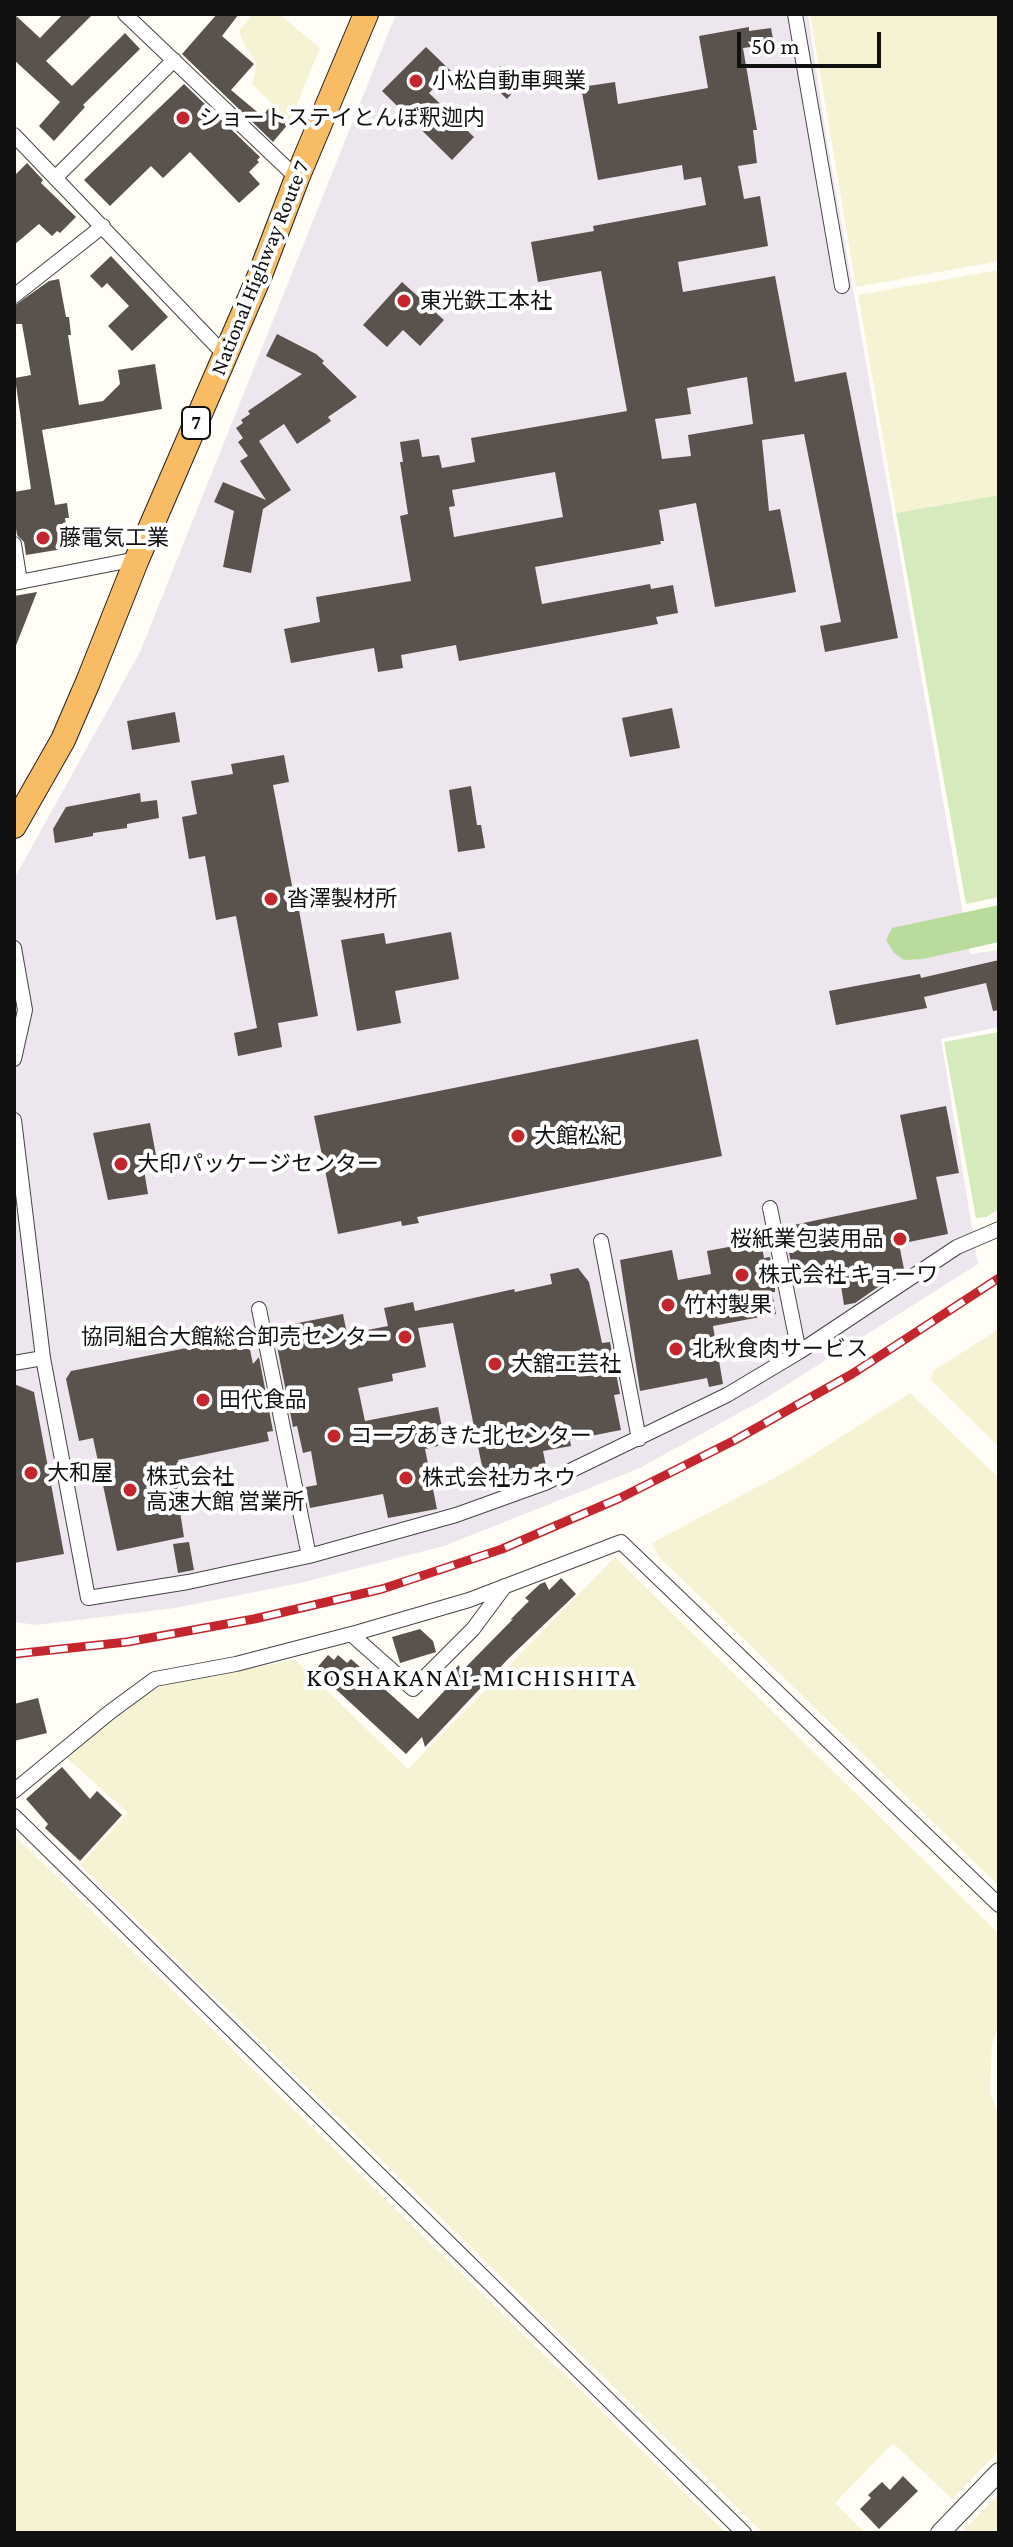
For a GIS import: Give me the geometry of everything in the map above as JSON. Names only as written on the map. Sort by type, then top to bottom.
[{"type":"highway","name":"National Highway Route 7","points":[[14,826],[63,740],[137,559],[260,275],[366,14]]},
{"type":"street","points":[[125,14],[297,178]]},
{"type":"street","points":[[795,14],[842,286]]},
{"type":"street","points":[[55,178],[174,60]]},
{"type":"street","points":[[14,135],[225,355]]},
{"type":"street","points":[[14,296],[103,226]]},
{"type":"street","points":[[14,544],[17,582],[137,559]]},
{"type":"street","points":[[14,948],[25,1010],[14,1059]]},
{"type":"street","points":[[14,1120],[43,1358],[88,1598],[188,1582],[309,1556],[456,1515],[545,1483],[727,1395],[799,1352],[957,1247],[999,1229]]},
{"type":"street","points":[[770,1208],[799,1352]]},
{"type":"street","points":[[601,1241],[639,1439]]},
{"type":"street","points":[[259,1309],[309,1556]]},
{"type":"street","points":[[14,1363],[43,1358]]},
{"type":"street","points":[[14,1791],[155,1679],[236,1664],[469,1600],[621,1542],[999,1905]]},
{"type":"street","points":[[351,1634],[413,1689],[473,1629],[505,1586]]},
{"type":"street","points":[[14,1816],[744,2533]]},
{"type":"street","points":[[940,2533],[999,2472]]},
{"type":"shaded area","points":[[252,14],[279,14],[320,48],[290,121],[252,84],[257,64],[239,31]]},
{"type":"shaded area","points":[[396,14],[808,14],[826,135],[970,954],[999,950],[999,1027],[941,1039],[978,1264],[766,1398],[640,1468],[444,1546],[300,1583],[175,1608],[37,1625],[14,1622],[14,879],[140,652]]},
{"type":"shaded area","points":[[810,14],[999,14],[999,261],[856,287]]},
{"type":"shaded area","points":[[999,270],[999,495],[896,513],[858,295]]},
{"type":"shaded area","points":[[999,1329],[999,1447],[931,1380],[933,1371]]},
{"type":"shaded area","points":[[910,1393],[999,1478],[999,1886],[660,1558],[652,1543],[789,1470]]},
{"type":"shaded area","points":[[615,1557],[999,1934],[999,2023],[992,2044],[990,2093],[999,2115],[999,2451],[952,2499],[893,2443],[835,2503],[865,2533],[763,2533],[80,1865],[128,1813],[67,1758],[119,1712],[147,1693],[171,1683],[295,1660],[408,1769]]},
{"type":"shaded area","points":[[14,1835],[726,2533],[14,2533]]},
{"type":"shaded area","points":[[999,2494],[999,2533],[961,2533]]},
{"type":"green space","points":[[999,495],[999,897],[966,904],[896,513]]},
{"type":"green space","points":[[999,905],[999,942],[923,959],[904,960],[894,953],[886,940],[892,928]]},
{"type":"green space","points":[[999,1032],[999,1209],[986,1217],[976,1218],[944,1042]]},
{"type":"building","points":[[14,14],[40,38],[63,14],[93,14],[46,61],[72,86],[125,33],[140,49],[83,105],[85,107],[54,141],[39,126],[60,102],[14,60]]},
{"type":"building","points":[[217,14],[239,14],[222,36],[254,64],[231,90],[262,116],[270,107],[289,123],[273,142],[182,54]]},
{"type":"building","points":[[749,27],[749,31],[771,28],[774,44],[743,48],[757,130],[753,130],[757,163],[738,166],[744,199],[760,196],[768,246],[678,262],[683,292],[775,276],[795,382],[846,372],[898,638],[825,652],[820,626],[841,622],[804,434],[762,440],[769,511],[780,509],[796,592],[715,607],[696,503],[659,510],[664,541],[660,541],[661,544],[535,567],[542,604],[650,584],[651,589],[673,585],[678,613],[656,617],[658,624],[459,661],[456,645],[401,655],[403,668],[378,672],[374,648],[291,663],[284,629],[320,622],[316,597],[411,581],[400,516],[408,514],[400,442],[419,439],[422,457],[439,455],[442,468],[475,462],[471,438],[627,411],[601,271],[538,282],[531,242],[594,231],[593,226],[706,205],[701,177],[684,180],[682,165],[598,180],[581,87],[615,82],[618,104],[708,88],[699,36]],"holes":[[[747,377],[753,424],[688,435],[691,456],[662,459],[655,419],[691,414],[687,388]],[[555,472],[563,517],[454,537],[449,507],[455,506],[452,490]]]},
{"type":"building","points":[[426,47],[451,71],[429,93],[474,137],[452,160],[382,91]]},
{"type":"building","points":[[500,66],[520,84],[507,99],[488,81]]},
{"type":"building","name":"ショートステイとんぼ釈迦内","points":[[184,84],[260,157],[249,172],[260,184],[239,203],[190,152],[163,178],[151,166],[110,206],[84,180]]},
{"type":"building","points":[[27,163],[43,180],[41,183],[76,217],[60,233],[57,231],[52,236],[39,224],[14,245],[14,176]]},
{"type":"building","points":[[111,256],[168,317],[132,351],[108,326],[129,306],[107,283],[102,288],[90,276]]},
{"type":"building","points":[[59,279],[66,317],[69,317],[71,335],[68,335],[79,405],[103,401],[120,384],[118,370],[155,364],[162,409],[42,430],[55,505],[67,503],[69,518],[65,518],[69,548],[26,555],[24,542],[17,535],[14,515],[14,492],[31,489],[15,378],[31,375],[22,324],[14,324],[14,306],[49,281]]},
{"type":"building","name":"東光鉄工本社","points":[[402,282],[444,320],[420,346],[403,330],[387,347],[363,325]]},
{"type":"building","points":[[277,334],[316,354],[357,397],[328,417],[331,421],[297,444],[284,424],[259,441],[291,490],[263,509],[251,573],[223,567],[234,511],[214,502],[223,482],[266,500],[240,461],[248,456],[238,442],[243,438],[236,428],[250,414],[248,411],[302,374],[266,356]]},
{"type":"building","points":[[37,592],[15,648],[14,596]]},
{"type":"building","points":[[672,708],[680,748],[630,757],[622,718]]},
{"type":"building","points":[[175,712],[180,742],[132,750],[127,721]]},
{"type":"building","name":"沓澤製材所","points":[[284,755],[289,782],[273,785],[293,891],[306,888],[310,908],[299,910],[318,1016],[278,1023],[282,1047],[238,1056],[234,1033],[257,1028],[236,916],[216,920],[205,856],[189,859],[182,817],[197,814],[191,781],[233,774],[231,764]]},
{"type":"building","points":[[471,786],[477,825],[481,825],[485,848],[458,852],[449,790]]},
{"type":"building","points":[[140,793],[141,802],[157,800],[159,818],[55,843],[53,829],[66,807]]},
{"type":"building","points":[[451,932],[459,979],[395,991],[401,1023],[357,1031],[341,940],[384,933],[386,944]]},
{"type":"building","points":[[999,960],[999,1010],[993,1011],[986,983],[924,997],[927,1008],[836,1025],[829,991],[920,974],[921,978]]},
{"type":"building","name":"大館松紀","points":[[698,1039],[722,1156],[417,1217],[419,1223],[402,1226],[401,1221],[338,1234],[314,1116]]},
{"type":"building","points":[[946,1106],[959,1173],[936,1177],[948,1234],[899,1244],[904,1269],[855,1303],[844,1305],[839,1273],[795,1281],[789,1253],[794,1253],[789,1226],[917,1199],[900,1115]]},
{"type":"building","name":"大印パッケージセンター","points":[[150,1123],[157,1161],[143,1164],[148,1194],[108,1200],[93,1133]]},
{"type":"building","points":[[761,1241],[764,1258],[770,1257],[776,1314],[713,1326],[723,1384],[709,1387],[707,1378],[640,1391],[620,1260],[672,1250],[678,1280],[711,1274],[707,1251]]},
{"type":"building","points":[[578,1268],[589,1282],[602,1343],[610,1342],[620,1394],[614,1395],[621,1430],[570,1440],[571,1446],[543,1451],[547,1471],[486,1486],[453,1323],[418,1328],[426,1367],[392,1374],[393,1381],[358,1388],[365,1421],[438,1407],[444,1438],[436,1439],[438,1446],[425,1449],[437,1509],[388,1518],[383,1494],[310,1508],[306,1487],[317,1485],[311,1451],[303,1453],[297,1426],[293,1427],[275,1336],[283,1326],[343,1314],[347,1334],[388,1326],[384,1308],[413,1302],[415,1311],[514,1289],[515,1292],[552,1284],[550,1274]]},
{"type":"building","points":[[247,1336],[253,1364],[259,1357],[273,1431],[267,1432],[269,1441],[178,1460],[183,1492],[177,1493],[184,1537],[117,1551],[93,1438],[79,1441],[66,1379],[71,1371]]},
{"type":"building","name":"大和屋","points":[[14,1384],[34,1392],[64,1554],[14,1563]]},
{"type":"building","points":[[189,1542],[194,1570],[178,1573],[173,1544]]},
{"type":"building","points":[[561,1578],[576,1594],[508,1659],[425,1747],[422,1737],[406,1754],[315,1670],[328,1655],[334,1660],[338,1655],[347,1663],[351,1659],[418,1719],[447,1688],[441,1682],[459,1665],[461,1672],[529,1601],[525,1598],[540,1584],[545,1582],[549,1590]]},
{"type":"building","points":[[420,1629],[433,1641],[436,1652],[400,1663],[392,1637]]},
{"type":"building","points":[[38,1698],[47,1733],[14,1741],[14,1704]]},
{"type":"building","points":[[62,1767],[90,1799],[97,1791],[122,1815],[80,1861],[45,1828],[48,1824],[26,1799]]},
{"type":"building","points":[[903,2476],[918,2491],[879,2529],[860,2509],[871,2498],[868,2495],[882,2482],[890,2490]]},
{"type":"railway","points":[[14,1654],[127,1642],[254,1619],[382,1589],[502,1549],[620,1498],[735,1440],[852,1374],[999,1278]]},
{"type":"place","name":"小松自動車興業","points":[[416,81]]},
{"type":"place","name":"ショートステイとんぼ釈迦内","points":[[183,118]]},
{"type":"place","name":"東光鉄工本社","points":[[404,301]]},
{"type":"place","name":"藤電気工業","points":[[43,538]]},
{"type":"place","name":"沓澤製材所","points":[[271,899]]},
{"type":"place","name":"大館松紀","points":[[518,1136]]},
{"type":"place","name":"大印パッケージセンター","points":[[121,1164]]},
{"type":"place","name":"桜紙業包装用品","points":[[900,1239]]},
{"type":"place","name":"株式会社 キョーワ","points":[[742,1275]]},
{"type":"place","name":"竹村製果","points":[[668,1305]]},
{"type":"place","name":"協同組合大館総合卸売センター","points":[[405,1337]]},
{"type":"place","name":"北秋食肉サービス","points":[[676,1349]]},
{"type":"place","name":"大舘工芸社","points":[[495,1364]]},
{"type":"place","name":"田代食品","points":[[203,1400]]},
{"type":"place","name":"コープあきた北センター","points":[[334,1436]]},
{"type":"place","name":"大和屋","points":[[31,1473]]},
{"type":"place","name":"株式会社カネウ","points":[[406,1478]]},
{"type":"place","name":"株式会社 高速大館 営業所","points":[[130,1490]]},
{"type":"district","name":"KOSHAKANAI-MICHISHITA","points":[[472,1678]]}]
